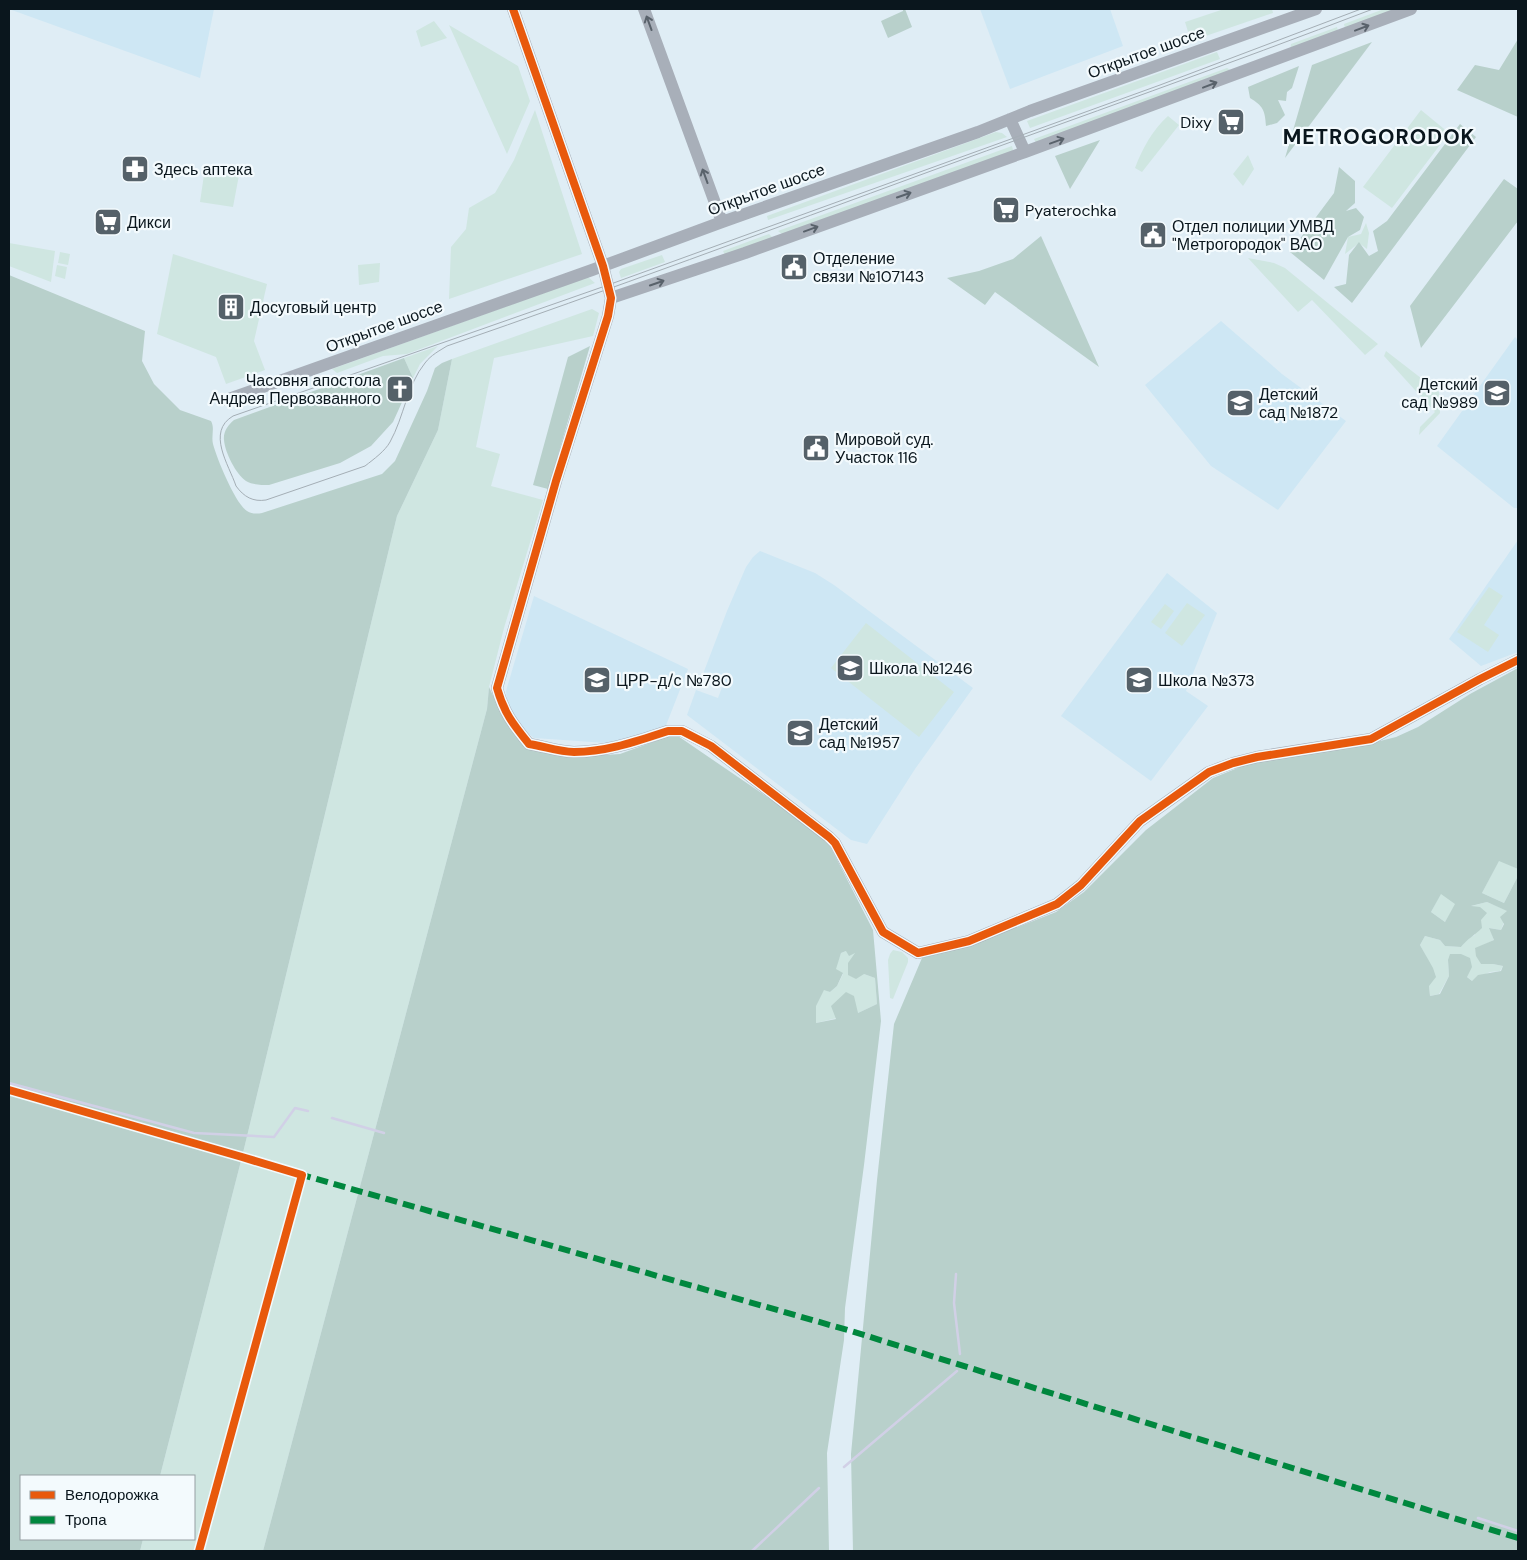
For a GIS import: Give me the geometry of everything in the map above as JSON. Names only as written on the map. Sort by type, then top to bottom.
[{"type":"street","points":[[513,9],[603,266],[611,298],[608,316],[556,481],[497,688],[508,718],[528,744],[573,752],[601,750],[623,746],[675,730],[682,731],[711,746],[829,837],[835,843],[883,932],[918,953],[969,941],[1057,904],[1081,885],[1140,821],[1209,772],[1257,757],[1371,739],[1518,660]]},
{"type":"street","points":[[644,9],[722,222]]},
{"type":"street","points":[[611,298],[745,253],[1025,152],[1411,9]]},
{"type":"street","name":"Открытое шоссе","points":[[226,400],[960,138],[1309,10]]},
{"type":"street","points":[[1010,119],[1025,152]]},
{"type":"shaded area","points":[[9,9],[214,9],[200,78]]},
{"type":"shaded area","points":[[980,9],[1110,9],[1123,46],[1010,89]]},
{"type":"shaded area","name":"Детский сад №1872","points":[[1221,321],[1282,374],[1346,421],[1278,510],[1211,466],[1145,385]]},
{"type":"shaded area","name":"Детский сад №989","points":[[1515,337],[1518,340],[1518,508],[1514,508],[1437,446]]},
{"type":"shaded area","points":[[1518,540],[1518,652],[1481,666],[1449,639]]},
{"type":"shaded area","points":[[760,551],[815,573],[834,585],[973,688],[915,769],[867,844],[851,840],[687,715],[696,690],[718,698],[724,682],[703,674],[746,567]]},
{"type":"shaded area","name":"Школа №373","points":[[1167,573],[1217,613],[1186,691],[1208,706],[1151,781],[1061,716]]},
{"type":"shaded area","name":"ЦРР-д/с №780","points":[[534,596],[688,669],[665,728],[621,744],[534,738],[515,723],[507,708],[506,691]]},
{"type":"green space","points":[[905,9],[912,27],[888,38],[881,21],[903,11]]},
{"type":"green space","points":[[1224,9],[1272,9],[1273,13],[1191,41],[1185,22]]},
{"type":"green space","points":[[1384,9],[1397,9],[1345,29],[1344,24]]},
{"type":"green space","points":[[434,21],[447,38],[421,47],[416,31]]},
{"type":"green space","points":[[449,25],[518,66],[530,101],[507,154]]},
{"type":"green space","points":[[1337,27],[1338,31],[1290,50],[1291,44]]},
{"type":"green space","points":[[1518,39],[1518,117],[1457,90],[1475,65],[1499,70]]},
{"type":"green space","points":[[1372,42],[1285,158],[1312,65]]},
{"type":"green space","points":[[1217,52],[1220,59],[1030,128],[1027,121]]},
{"type":"green space","points":[[1299,66],[1292,88],[1287,92],[1286,101],[1278,100],[1285,115],[1277,123],[1266,126],[1262,109],[1250,98],[1248,87]]},
{"type":"green space","points":[[1227,68],[1234,72],[1036,143],[1034,139]]},
{"type":"green space","points":[[535,110],[582,254],[449,299],[451,247],[466,229],[469,208],[495,193],[514,160]]},
{"type":"green space","points":[[1421,110],[1449,133],[1392,208],[1363,187]]},
{"type":"green space","points":[[1168,116],[1179,125],[1142,172],[1135,168],[1141,154],[1148,140]]},
{"type":"green space","points":[[1460,124],[1476,137],[1352,303],[1334,287],[1346,284],[1349,255],[1359,242],[1369,256],[1378,251],[1373,231],[1387,221]]},
{"type":"green space","points":[[996,132],[1002,133],[1007,137],[768,220],[767,216]]},
{"type":"green space","points":[[1100,140],[1070,189],[1055,156]]},
{"type":"green space","points":[[1012,146],[1013,150],[1011,152],[782,234],[778,231]]},
{"type":"green space","points":[[1248,155],[1254,169],[1243,186],[1233,174]]},
{"type":"green space","points":[[1339,167],[1355,181],[1355,203],[1346,211],[1356,208],[1364,217],[1360,230],[1348,237],[1324,280],[1290,252],[1334,193]]},
{"type":"green space","points":[[205,168],[239,175],[233,207],[200,202]]},
{"type":"green space","points":[[1504,179],[1518,189],[1518,221],[1421,348],[1410,306]]},
{"type":"green space","points":[[1366,223],[1369,233],[1367,249],[1359,243],[1345,254],[1348,237],[1361,234]]},
{"type":"green space","points":[[769,234],[773,238],[725,255],[723,251]]},
{"type":"green space","points":[[1041,236],[1099,367],[995,292],[985,305],[947,278],[979,271],[1013,259]]},
{"type":"green space","points":[[9,243],[55,251],[51,282],[9,266]]},
{"type":"green space","points":[[60,252],[70,254],[68,265],[58,263]]},
{"type":"green space","points":[[173,254],[267,284],[254,341],[265,370],[226,384],[216,357],[157,334]]},
{"type":"green space","points":[[662,255],[665,262],[621,278],[619,272],[621,269]]},
{"type":"green space","points":[[1248,258],[1274,263],[1285,268],[1378,344],[1365,355],[1312,300],[1298,312]]},
{"type":"green space","points":[[380,263],[379,282],[359,285],[358,265]]},
{"type":"green space","points":[[57,265],[67,267],[65,279],[55,276]]},
{"type":"green space","points":[[9,275],[145,331],[142,361],[154,384],[180,410],[211,421],[213,426],[213,444],[227,480],[242,506],[247,511],[256,514],[382,474],[395,461],[427,391],[435,368],[452,359],[438,430],[397,516],[242,1157],[160,1475],[20,1475],[20,1540],[143,1540],[140,1551],[9,1551]]},
{"type":"green space","points":[[588,277],[595,283],[407,354],[383,356],[337,373],[332,369]]},
{"type":"green space","points":[[592,309],[599,313],[593,336],[494,358],[476,447],[500,454],[491,486],[543,500],[504,628],[489,687],[487,709],[263,1551],[140,1551],[143,1540],[195,1540],[195,1475],[160,1475],[242,1157],[397,516],[438,430],[452,359]]},
{"type":"green space","points":[[438,346],[420,364],[413,378],[404,358]]},
{"type":"green space","points":[[590,346],[548,489],[533,485],[568,357]]},
{"type":"green space","points":[[1386,351],[1439,392],[1440,413],[1419,435],[1420,427],[1435,412],[1384,356]]},
{"type":"green space","points":[[404,358],[413,378],[393,422],[371,446],[340,463],[269,485],[246,481],[235,468],[226,451],[224,437],[226,429],[234,420]]},
{"type":"green space","points":[[1489,587],[1503,596],[1484,625],[1499,635],[1488,652],[1457,632]]},
{"type":"green space","points":[[1187,603],[1205,615],[1182,646],[1165,633]]},
{"type":"green space","points":[[1165,604],[1174,611],[1161,629],[1151,622]]},
{"type":"green space","points":[[866,623],[954,692],[919,737],[831,668]]},
{"type":"green space","points":[[1518,668],[1518,869],[1499,861],[1482,893],[1504,903],[1518,876],[1518,1551],[853,1551],[851,1454],[894,1024],[922,958],[969,946],[1056,912],[1084,892],[1146,830],[1213,778],[1245,765],[1286,755],[1352,748],[1396,737],[1418,727],[1470,694]],"holes":[[[1441,894],[1455,904],[1445,922],[1431,912]],[[1487,902],[1507,911],[1500,917],[1504,924],[1501,930],[1489,928],[1494,940],[1475,948],[1476,956],[1481,964],[1503,966],[1501,971],[1478,975],[1472,981],[1467,977],[1472,967],[1470,958],[1461,954],[1450,954],[1448,960],[1449,976],[1440,994],[1430,996],[1429,986],[1436,977],[1420,945],[1425,936],[1440,940],[1445,946],[1461,947],[1482,928],[1481,920],[1487,913],[1480,907],[1471,906]]]},
{"type":"green space","points":[[489,687],[505,721],[526,748],[573,757],[620,754],[675,734],[817,833],[830,846],[873,930],[881,1021],[845,1308],[844,1340],[827,1453],[829,1551],[263,1551],[487,709]],"holes":[[[846,951],[849,956],[855,953],[848,963],[848,975],[856,979],[864,974],[875,978],[877,1004],[858,1013],[854,996],[846,992],[831,1006],[836,1019],[816,1023],[816,1006],[824,990],[830,992],[837,986],[843,973],[836,969],[841,953]]]},
{"type":"green space","points":[[1499,860],[1518,869],[1518,876],[1504,903],[1482,893]]},
{"type":"green space","points":[[1441,893],[1456,904],[1445,922],[1431,912]]},
{"type":"green space","points":[[1487,902],[1508,911],[1501,930],[1490,928],[1494,940],[1475,949],[1481,964],[1503,966],[1500,971],[1490,972],[1472,981],[1448,960],[1449,976],[1439,994],[1430,996],[1426,956],[1420,945],[1425,936],[1440,940],[1445,946],[1461,947],[1468,938],[1475,935],[1468,907]]},
{"type":"green space","points":[[893,950],[902,952],[908,958],[908,962],[893,999],[890,998],[888,960]]},
{"type":"green space","points":[[846,951],[856,952],[864,974],[875,978],[877,1004],[858,1013],[816,1023],[815,1006],[824,989],[830,992],[837,986],[843,974],[835,969],[841,953]]},
{"type":"waterway","points":[[9,1083],[194,1133],[274,1137],[295,1108],[308,1111]]},
{"type":"waterway","points":[[332,1118],[384,1133]]},
{"type":"waterway","points":[[956,1274],[954,1303],[960,1354]]},
{"type":"waterway","points":[[844,1467],[957,1371]]},
{"type":"waterway","points":[[752,1551],[819,1488]]},
{"type":"waterway","points":[[1478,1518],[1518,1531]]},
{"type":"tram line","points":[[1361,9],[1160,85],[608,285],[233,416],[225,423],[221,431],[220,440],[225,459],[236,486],[246,496],[257,500],[266,500],[365,466],[382,452],[390,442],[414,381],[425,363],[435,353],[447,346],[689,260],[1373,9]]},
{"type":"marked path","points":[[299,1174],[851,1331],[1518,1538]]},
{"type":"cycle path","points":[[513,9],[603,266],[611,298],[608,316],[556,481],[497,688],[510,718],[529,744],[563,751],[586,752],[622,745],[668,731],[682,731],[711,746],[829,837],[835,843],[883,932],[918,953],[969,941],[1057,904],[1081,885],[1140,821],[1209,772],[1257,757],[1371,739],[1518,660]]},
{"type":"cycle path","points":[[9,1090],[302,1175],[199,1551]]},
{"type":"place","name":"Dixy","points":[[1231,122]]},
{"type":"place","name":"Здесь аптека","points":[[135,169]]},
{"type":"place","name":"Pyaterochka","points":[[1006,210]]},
{"type":"place","name":"Дикси","points":[[108,222]]},
{"type":"place","name":"Отдел полиции УМВД \"Метрогородок\" ВАО","points":[[1153,235]]},
{"type":"place","name":"Отделение связи №107143","points":[[794,267]]},
{"type":"place","name":"Досуговый центр","points":[[231,307]]},
{"type":"place","name":"Часовня апостола Андрея Первозванного","points":[[400,389]]},
{"type":"place","name":"Детский сад №989","points":[[1497,393]]},
{"type":"place","name":"Детский сад №1872","points":[[1240,403]]},
{"type":"place","name":"Мировой суд. Участок 116","points":[[816,448]]},
{"type":"place","name":"Школа №1246","points":[[850,668]]},
{"type":"place","name":"ЦРР-д/с №780","points":[[597,680]]},
{"type":"place","name":"Школа №373","points":[[1139,680]]},
{"type":"place","name":"Детский сад №1957","points":[[800,733]]},
{"type":"district","name":"METROGORODOK","points":[[1379,137]]}]
